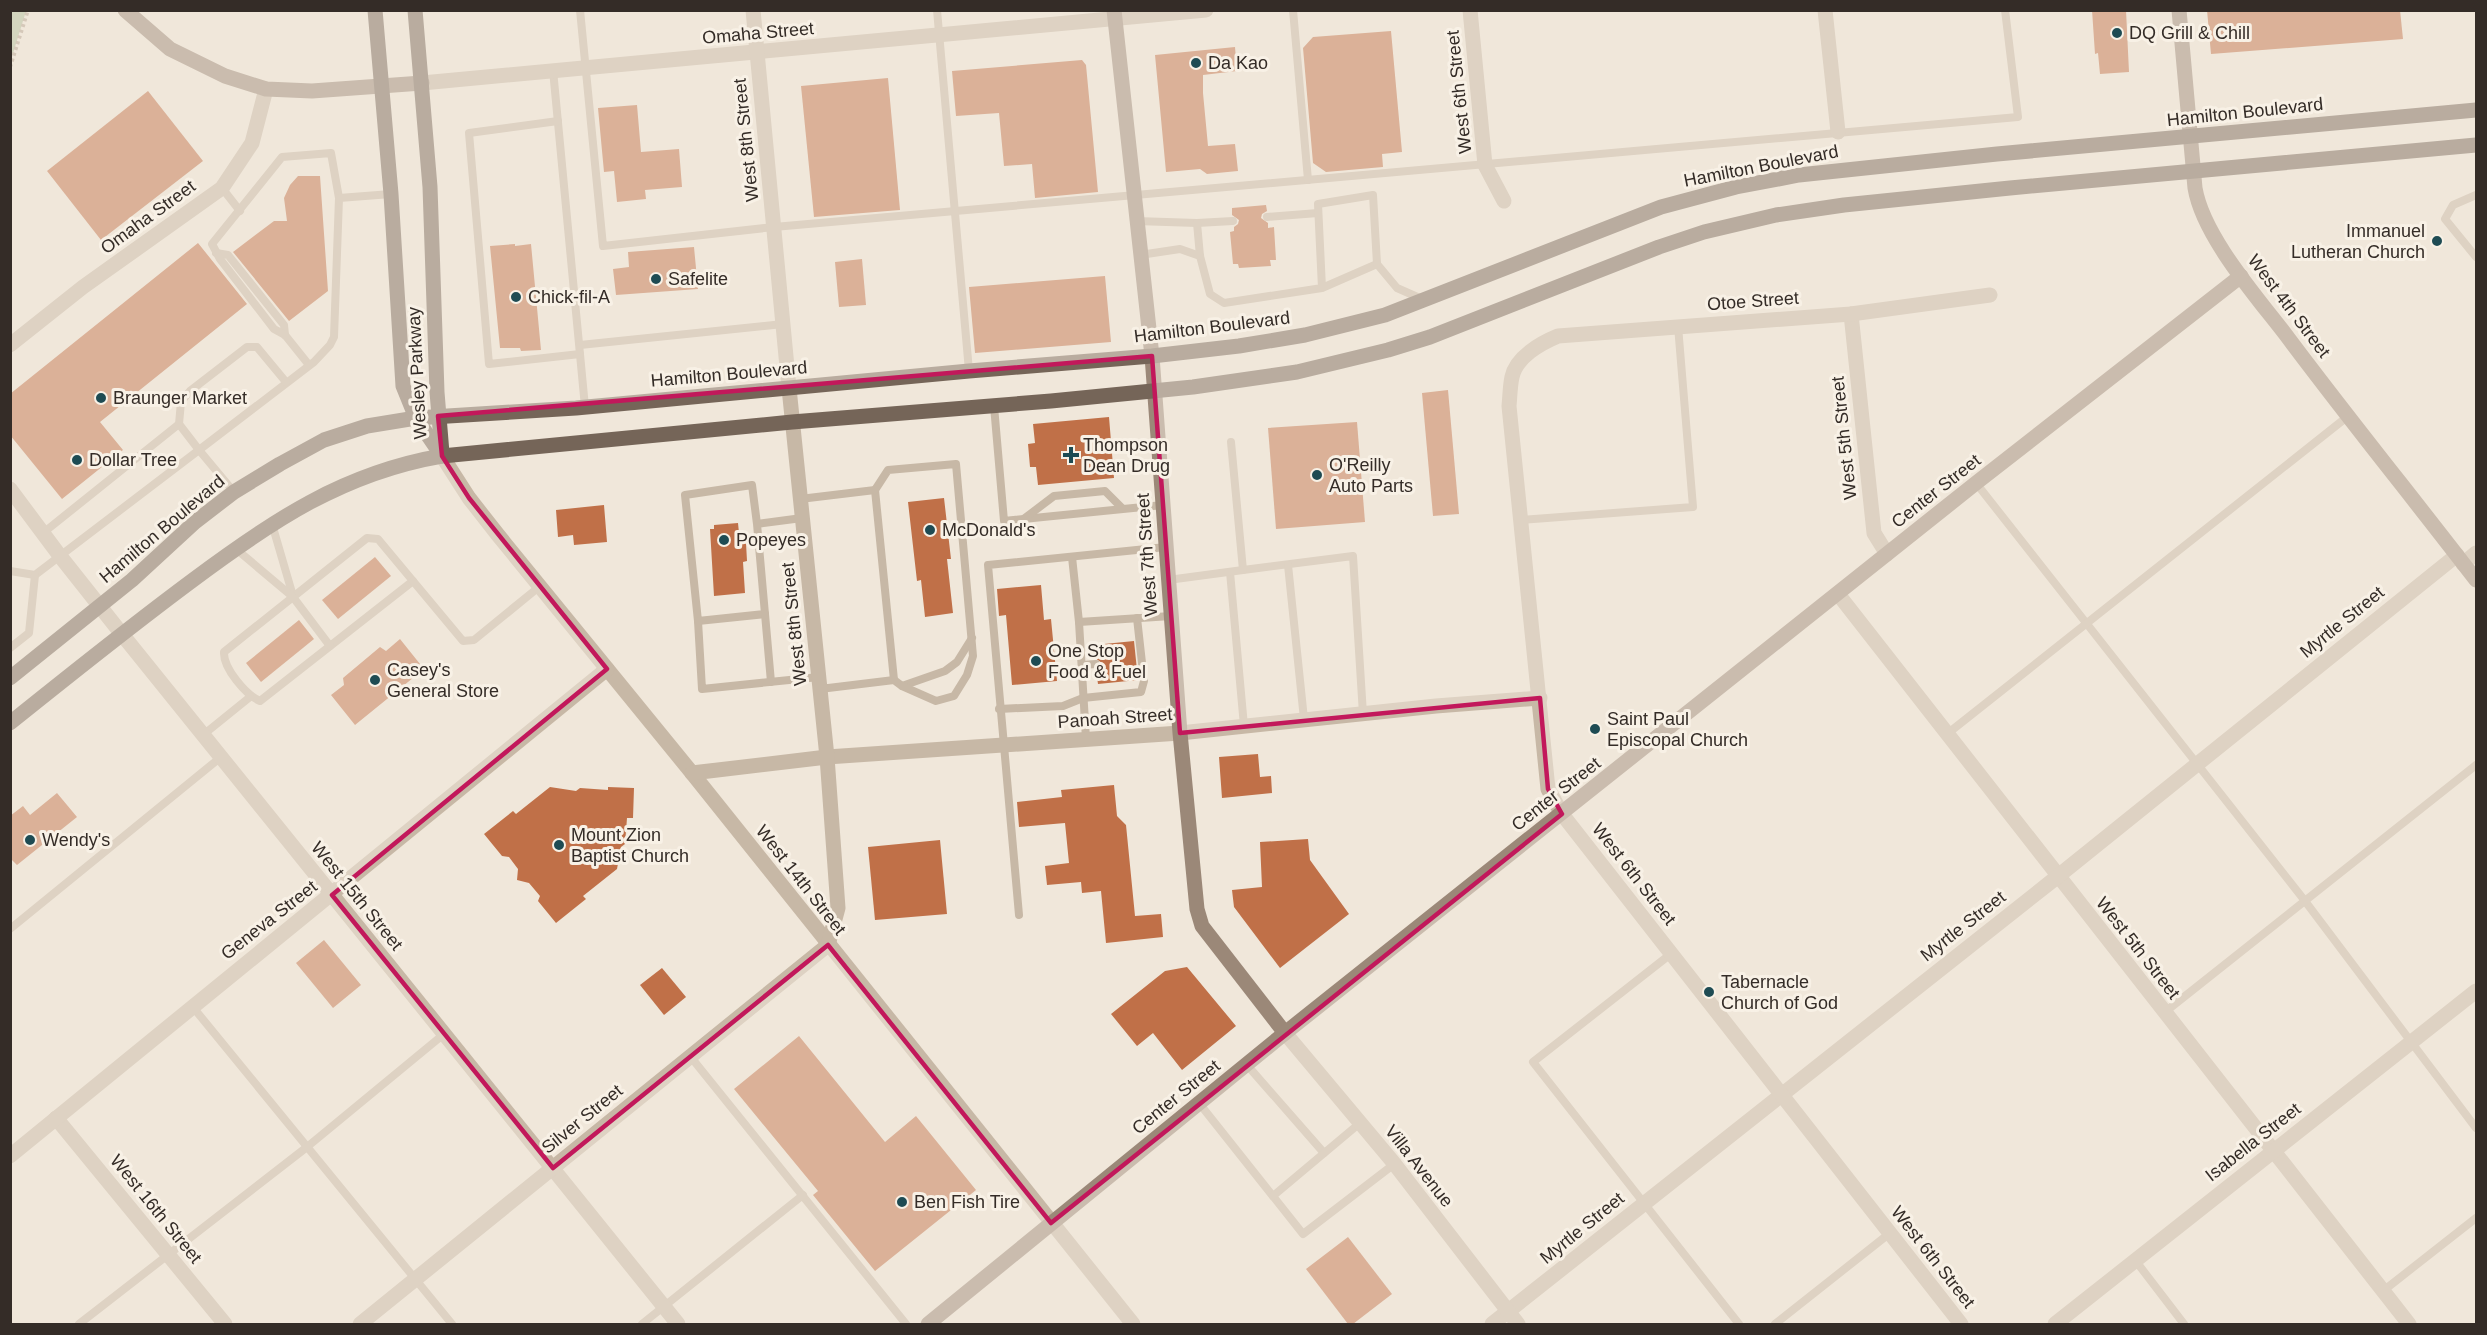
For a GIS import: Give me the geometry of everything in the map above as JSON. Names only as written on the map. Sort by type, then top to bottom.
[{"type":"main road","points":[[125,10],[170,49],[225,76],[266,89],[312,91],[422,83]]},
{"type":"main road","name":"Wesley Parkway","points":[[375,10],[391,194],[403,386],[416,418],[442,456]]},
{"type":"main road","name":"Wesley Parkway","points":[[415,10],[430,187],[438,417],[442,456]]},
{"type":"main road","name":"West 4th Street","points":[[2179,10],[2197,202],[2215,236],[2241,276],[2347,417],[2476,580]]},
{"type":"main road","name":"West 7th Street","points":[[1114,15],[1152,356],[1180,733],[1197,909],[1202,926],[1285,1033]]},
{"type":"main road","name":"Hamilton Boulevard","points":[[10,678],[99,606],[195,522],[234,492],[324,440],[367,426],[416,418],[585,407],[1152,356],[1239,346],[1305,335],[1385,315],[1651,211],[1736,187],[1849,168],[2476,110]]},
{"type":"main road","points":[[10,723],[121,633],[235,548],[329,491],[409,462],[442,456],[792,422],[1155,391],[1297,372],[1388,350],[1430,337],[1659,247],[1704,232],[1776,215],[1923,197],[2476,145]]},
{"type":"main road","name":"Center Street","points":[[928,1324],[1285,1033],[1976,483],[2241,276]]},
{"type":"street","name":"West 8th Street","points":[[753,10],[792,422],[827,757],[838,908],[828,945]]},
{"type":"street","name":"Omaha Street","points":[[422,83],[940,36],[1114,15],[1206,10]]},
{"type":"street","name":"West 6th Street","points":[[1470,10],[1485,165],[1504,201]]},
{"type":"street","points":[[1825,10],[1838,132]]},
{"type":"street","name":"Omaha Street","points":[[10,345],[83,287],[222,188],[252,143],[266,89]]},
{"type":"street","name":"Otoe Street","points":[[1524,358],[1545,342],[1558,336],[1851,314],[1990,295]]},
{"type":"street","name":"West 5th Street","points":[[1851,314],[1874,532],[1887,554]]},
{"type":"street","name":"West 6th Street","points":[[1524,358],[1517,364],[1512,375],[1509,406],[1548,789],[1562,814],[1962,1324]]},
{"type":"street","name":"West 14th Street","points":[[442,456],[469,498],[539,587],[692,773],[1133,1324]]},
{"type":"street","name":"West 15th Street","points":[[10,489],[99,606],[678,1324]]},
{"type":"street","name":"Myrtle Street","points":[[1492,1324],[2057,877],[2195,764],[2460,560],[2476,553]]},
{"type":"street","name":"West 5th Street","points":[[1838,594],[2057,877],[2409,1324]]},
{"type":"street","name":"Geneva Street","points":[[10,1156],[607,669]]},
{"type":"street","name":"Panoah Street","points":[[692,773],[827,757],[1180,733],[1304,719],[1540,698]]},
{"type":"street","name":"Silver Street","points":[[360,1324],[828,945]]},
{"type":"street","name":"Isabella Street","points":[[2055,1324],[2476,991]]},
{"type":"street","name":"Villa Avenue","points":[[1285,1033],[1360,1123],[1518,1324]]},
{"type":"street","name":"West 16th Street","points":[[56,1118],[225,1324]]},
{"type":"lane","points":[[580,10],[603,246],[774,227],[954,213],[2018,117],[2005,10]]},
{"type":"lane","points":[[937,10],[969,371]]},
{"type":"lane","points":[[1293,10],[1308,180]]},
{"type":"lane","points":[[553,70],[585,407]]},
{"type":"lane","points":[[558,121],[469,133],[489,364],[580,354]]},
{"type":"lane","points":[[10,571],[35,575],[309,365],[330,345],[334,337],[339,198],[331,153],[282,157],[212,244],[216,253],[274,329],[285,334],[309,365]]},
{"type":"lane","points":[[222,188],[240,211]]},
{"type":"lane","points":[[339,198],[391,194]]},
{"type":"lane","points":[[1322,288],[1318,204],[1373,195],[1377,264],[1397,288],[1423,300]]},
{"type":"lane","points":[[2476,195],[2453,205],[2445,219],[2476,257]]},
{"type":"lane","points":[[1267,217],[1318,213]]},
{"type":"lane","points":[[1137,221],[1233,221]]},
{"type":"lane","points":[[1197,222],[1200,256],[1210,294],[1224,303],[1322,288],[1377,264]]},
{"type":"lane","points":[[1140,255],[1180,249],[1200,256]]},
{"type":"lane","points":[[580,345],[783,324]]},
{"type":"lane","points":[[1521,520],[1693,507],[1678,326]]},
{"type":"lane","points":[[234,492],[179,424],[181,402],[190,391],[247,347],[257,347],[286,382]]},
{"type":"lane","points":[[994,406],[1005,521],[1163,505]]},
{"type":"lane","points":[[1947,734],[2347,417]]},
{"type":"lane","points":[[43,533],[179,424]]},
{"type":"lane","points":[[1231,442],[1244,570]]},
{"type":"lane","points":[[771,682],[752,485],[685,495],[698,621],[702,689],[771,682],[894,680],[902,686],[936,700],[954,696],[967,675],[973,656],[956,464],[888,470],[875,490],[894,680]]},
{"type":"lane","points":[[1976,483],[2087,621],[2195,764],[2305,901],[2476,1128]]},
{"type":"lane","points":[[800,499],[875,490]]},
{"type":"lane","points":[[1023,519],[1054,496],[1105,491],[1122,508]]},
{"type":"lane","points":[[757,524],[802,518]]},
{"type":"lane","points":[[272,524],[293,597]]},
{"type":"lane","points":[[413,581],[260,700],[250,697],[224,662],[224,652],[367,538],[378,538],[463,641],[474,640],[539,587]]},
{"type":"lane","points":[[1019,915],[1002,745],[988,565],[1166,547]]},
{"type":"lane","points":[[235,548],[293,597],[330,646]]},
{"type":"lane","points":[[1168,580],[1353,556],[1363,714]]},
{"type":"lane","points":[[1072,557],[1079,622],[1086,739]]},
{"type":"lane","points":[[1288,565],[1304,719]]},
{"type":"lane","points":[[1230,572],[1244,726]]},
{"type":"lane","points":[[10,648],[29,633],[35,575]]},
{"type":"lane","points":[[698,621],[765,614]]},
{"type":"lane","points":[[1079,622],[1171,616]]},
{"type":"lane","points":[[999,709],[1063,706],[1083,698],[1141,692],[1144,681],[1137,618]]},
{"type":"lane","points":[[902,686],[945,671],[957,662],[972,638]]},
{"type":"lane","points":[[1082,665],[1096,664]]},
{"type":"lane","points":[[203,735],[250,697]]},
{"type":"lane","points":[[10,929],[221,757]]},
{"type":"lane","points":[[2165,1012],[2476,765]]},
{"type":"lane","points":[[1672,953],[1533,1062],[1739,1324]]},
{"type":"lane","points":[[192,1006],[452,1324]]},
{"type":"lane","points":[[80,1324],[307,1147],[444,1034]]},
{"type":"lane","points":[[690,1056],[906,1324]]},
{"type":"lane","points":[[1247,1065],[1324,1154]]},
{"type":"lane","points":[[1199,1103],[1303,1234],[1393,1165]]},
{"type":"lane","points":[[1273,1196],[1360,1123]]},
{"type":"lane","points":[[642,1324],[803,1196]]},
{"type":"lane","points":[[2383,1291],[2476,1218]]},
{"type":"lane","points":[[1775,1324],[1890,1233]]},
{"type":"lane","points":[[2135,1260],[2184,1324]]},
{"type":"path","points":[[10,67],[28,10]]},
{"type":"highlighted area","points":[[1152,356],[1180,733],[1540,698],[1548,789],[1562,814],[1051,1223],[828,945],[553,1168],[332,895],[607,669],[469,498],[442,456],[438,416]]},
{"type":"green space","points":[[10,11],[26,11],[11,60]]},
{"type":"building","points":[[2092,10],[2126,10],[2129,72],[2100,74],[2098,53],[2095,54]]},
{"type":"building","points":[[2207,10],[2400,10],[2403,39],[2211,54]]},
{"type":"building","points":[[1391,31],[1402,152],[1382,154],[1383,167],[1326,172],[1313,163],[1303,48],[1313,37]]},
{"type":"building","points":[[1235,47],[1237,71],[1203,75],[1203,93],[1208,146],[1235,144],[1238,171],[1207,174],[1200,169],[1166,172],[1155,55]]},
{"type":"building","points":[[1082,60],[1086,65],[1098,192],[1035,198],[1032,164],[1004,166],[999,113],[956,116],[952,71]]},
{"type":"building","points":[[888,78],[900,210],[814,217],[801,86]]},
{"type":"building","points":[[148,91],[203,161],[101,240],[47,171]]},
{"type":"building","points":[[637,105],[641,152],[679,149],[682,187],[645,190],[646,199],[617,202],[614,171],[604,172],[598,108]]},
{"type":"building","points":[[298,176],[320,176],[328,291],[289,321],[233,252],[274,221],[287,221],[284,198],[290,185]]},
{"type":"building","points":[[1266,205],[1267,211],[1262,214],[1261,218],[1268,223],[1268,228],[1274,227],[1276,260],[1270,260],[1271,266],[1239,268],[1238,264],[1233,264],[1230,232],[1234,231],[1239,220],[1232,215],[1232,208]]},
{"type":"building","points":[[198,243],[247,304],[100,422],[123,450],[62,499],[10,435],[10,394]]},
{"type":"building","name":"Chick-fil-A","points":[[515,244],[515,246],[531,244],[541,350],[521,351],[520,348],[500,348],[490,246]]},
{"type":"building","name":"Safelite","points":[[694,247],[698,289],[616,295],[613,269],[629,267],[628,252]]},
{"type":"building","points":[[862,259],[866,305],[839,307],[835,262]]},
{"type":"building","points":[[1105,276],[1111,342],[975,353],[969,287]]},
{"type":"building","points":[[1448,390],[1459,514],[1433,516],[1422,393]]},
{"type":"building","name":"Thompson Dean Drug","points":[[1109,417],[1114,478],[1038,485],[1036,467],[1030,467],[1028,444],[1035,443],[1033,424]]},
{"type":"building","name":"O'Reilly Auto Parts","points":[[1357,422],[1365,522],[1276,529],[1268,428]]},
{"type":"building","name":"McDonald's","points":[[944,498],[951,559],[947,559],[953,613],[925,617],[921,580],[917,581],[908,502]]},
{"type":"building","points":[[604,505],[607,542],[574,545],[573,535],[558,537],[556,510]]},
{"type":"building","points":[[738,523],[740,543],[746,543],[747,561],[743,562],[745,593],[714,596],[710,529],[714,529],[714,525]]},
{"type":"building","points":[[375,557],[391,576],[338,619],[322,600]]},
{"type":"building","points":[[1041,585],[1044,620],[1051,619],[1057,681],[1012,685],[1006,615],[999,616],[997,589]]},
{"type":"building","points":[[299,620],[314,639],[261,682],[246,663]]},
{"type":"building","points":[[400,639],[424,669],[355,725],[331,695],[344,685],[343,678],[380,647],[386,651]]},
{"type":"building","points":[[1134,641],[1138,680],[1098,684],[1096,670],[1101,667],[1102,663],[1095,658],[1094,645]]},
{"type":"building","points":[[1258,754],[1260,777],[1271,776],[1272,793],[1222,798],[1219,757]]},
{"type":"building","points":[[1114,785],[1117,816],[1126,825],[1135,916],[1161,914],[1163,937],[1106,943],[1101,891],[1082,893],[1081,882],[1047,885],[1045,866],[1069,863],[1065,823],[1019,827],[1017,802],[1062,797],[1061,790]]},
{"type":"building","points":[[550,787],[576,791],[580,788],[608,790],[608,787],[634,788],[633,818],[627,818],[625,844],[621,847],[617,869],[583,896],[586,899],[556,923],[538,901],[540,896],[529,883],[517,880],[518,869],[509,857],[502,856],[484,834],[513,811],[516,814]]},
{"type":"building","name":"Wendy's","points":[[57,793],[77,817],[17,865],[10,858],[10,816],[23,806],[30,815]]},
{"type":"building","points":[[1308,839],[1310,860],[1349,914],[1280,968],[1234,907],[1232,890],[1262,887],[1260,842]]},
{"type":"building","points":[[940,840],[947,914],[875,920],[868,847]]},
{"type":"building","points":[[324,940],[361,985],[333,1008],[296,963]]},
{"type":"building","points":[[1187,967],[1236,1026],[1182,1070],[1153,1033],[1137,1046],[1111,1014],[1165,971]]},
{"type":"building","points":[[662,968],[686,997],[664,1015],[640,985]]},
{"type":"building","points":[[799,1036],[885,1142],[916,1116],[976,1190],[875,1271],[813,1195],[818,1191],[734,1089]]},
{"type":"building","points":[[1348,1237],[1392,1294],[1353,1324],[1348,1324],[1306,1269]]},
{"type":"place","name":"DQ Grill & Chill","points":[[2117,33]]},
{"type":"place","name":"Da Kao","points":[[1196,63]]},
{"type":"place","name":"Immanuel Lutheran Church","points":[[2437,241]]},
{"type":"place","name":"Safelite","points":[[656,279]]},
{"type":"place","name":"Chick-fil-A","points":[[516,297]]},
{"type":"place","name":"Braunger Market","points":[[101,398]]},
{"type":"place","name":"Thompson Dean Drug","points":[[1071,455]]},
{"type":"place","name":"Dollar Tree","points":[[77,460]]},
{"type":"place","name":"O'Reilly Auto Parts","points":[[1317,475]]},
{"type":"place","name":"McDonald's","points":[[930,530]]},
{"type":"place","name":"Popeyes","points":[[724,540]]},
{"type":"place","name":"One Stop Food & Fuel","points":[[1036,661]]},
{"type":"place","name":"Casey's General Store","points":[[375,680]]},
{"type":"place","name":"Saint Paul Episcopal Church","points":[[1595,729]]},
{"type":"place","name":"Wendy's","points":[[30,840]]},
{"type":"place","name":"Mount Zion Baptist Church","points":[[559,845]]},
{"type":"place","name":"Tabernacle Church of God","points":[[1709,992]]},
{"type":"place","name":"Ben Fish Tire","points":[[902,1202]]}]
